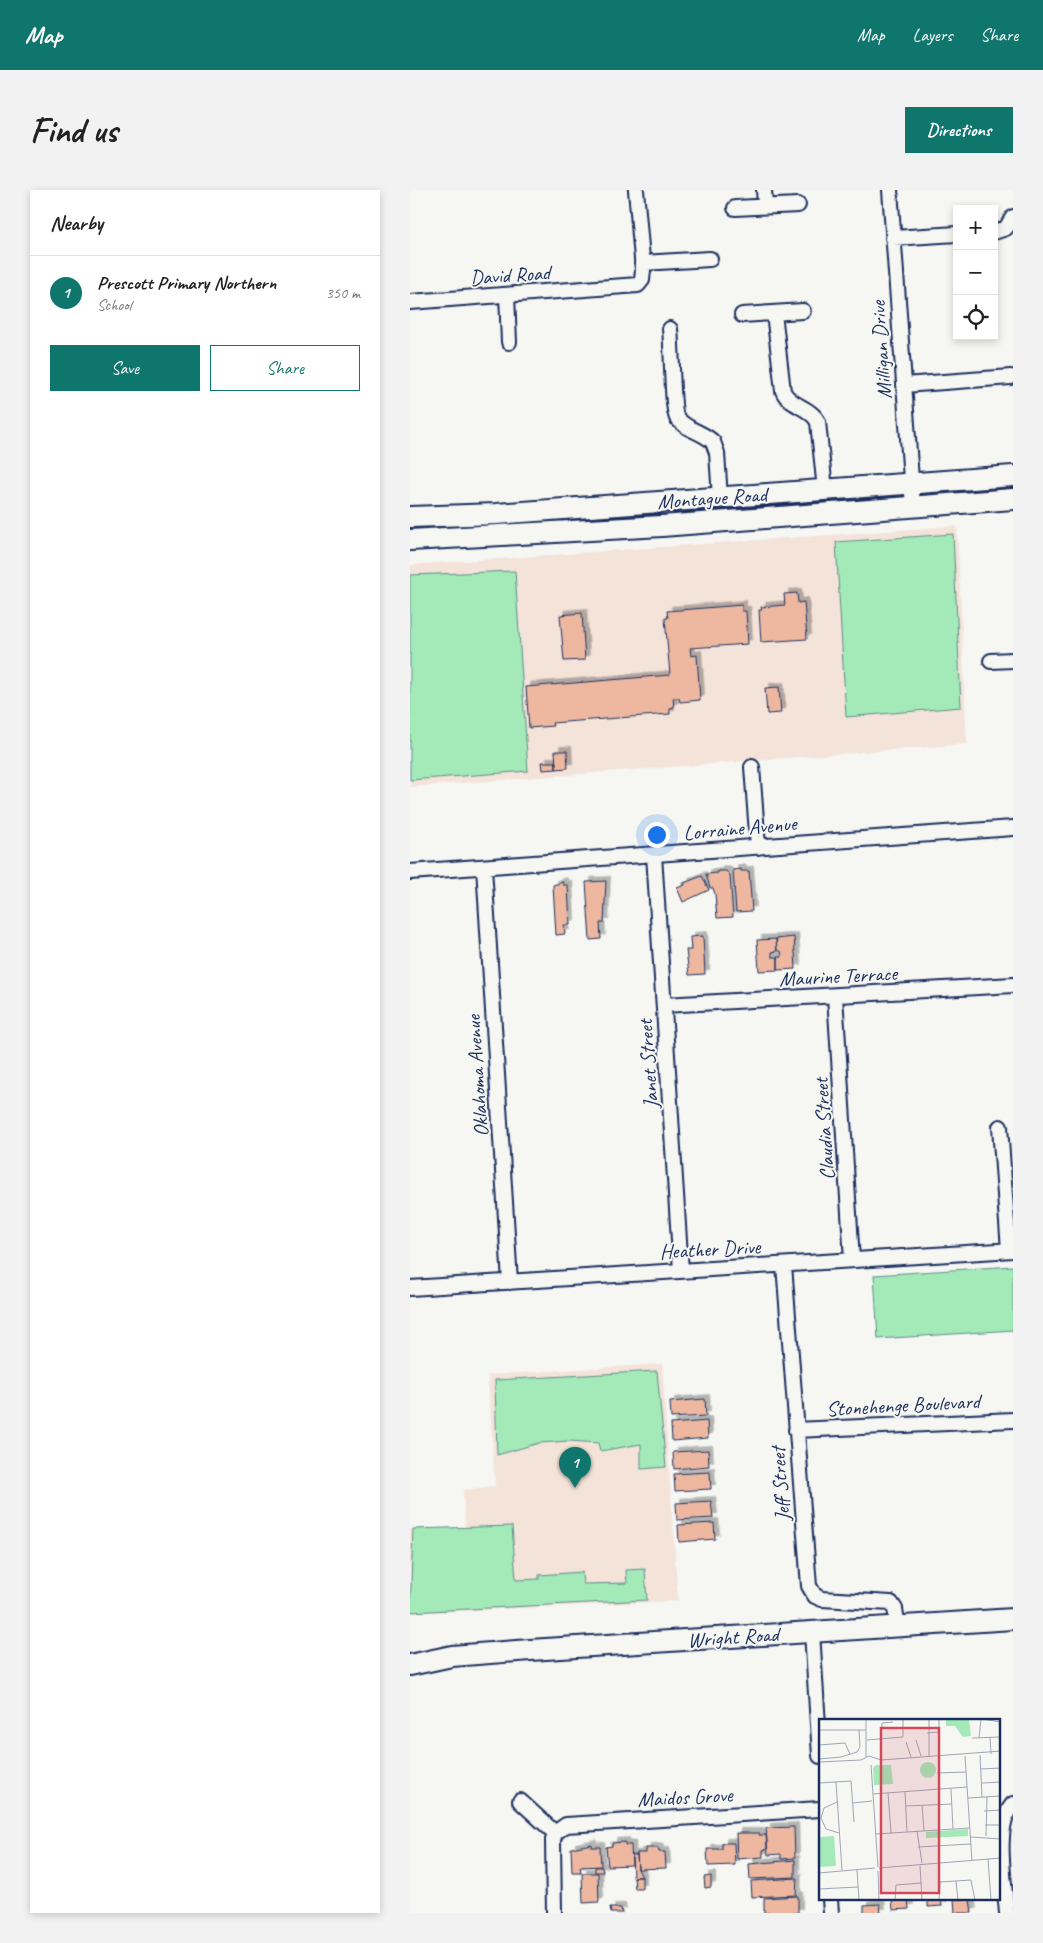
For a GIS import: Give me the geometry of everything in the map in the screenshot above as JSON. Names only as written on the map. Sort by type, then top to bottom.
[{"type":"main road","name":"Montague Road","points":[[410,517],[496,514],[1013,476]]},
{"type":"main road","name":"Montague Road","points":[[410,540],[584,531],[1013,499]]},
{"type":"main road","name":"Wright Road","points":[[410,1664],[452,1656],[1013,1619]]},
{"type":"main road","name":"Wright Road","points":[[410,1652],[433,1652],[452,1656]]},
{"type":"street","points":[[636,190],[642,263],[710,259]]},
{"type":"street","points":[[764,190],[765,206]]},
{"type":"street","name":"Milligan Drive","points":[[890,190],[913,507]]},
{"type":"street","points":[[735,208],[798,205]]},
{"type":"street","points":[[998,231],[1006,228],[1013,217]]},
{"type":"street","points":[[893,238],[953,234]]},
{"type":"street","name":"David Road","points":[[410,302],[638,285],[642,280],[642,263]]},
{"type":"street","points":[[507,295],[508,342]]},
{"type":"street","points":[[742,315],[803,310]]},
{"type":"street","points":[[774,313],[783,391],[789,400],[814,416],[818,422],[825,490]]},
{"type":"street","points":[[670,330],[673,356],[674,413],[684,424],[713,442],[717,453],[720,498]]},
{"type":"street","points":[[904,385],[1011,377]]},
{"type":"street","points":[[991,661],[1013,660]]},
{"type":"street","points":[[752,767],[758,846]]},
{"type":"street","name":"Lorraine Avenue","points":[[410,872],[1013,828]]},
{"type":"street","name":"Janet Street","points":[[654,855],[681,1271]]},
{"type":"street","name":"Oklahoma Avenue","points":[[484,867],[510,1282]]},
{"type":"street","name":"Maurine Terrace","points":[[664,1005],[1013,985]]},
{"type":"street","name":"Claudia Street","points":[[835,996],[852,1260]]},
{"type":"street","points":[[1000,1127],[1011,1250]]},
{"type":"street","name":"Heather Drive","points":[[410,1288],[1011,1250]]},
{"type":"street","name":"Jeff Street","points":[[784,1265],[806,1558],[811,1592],[822,1599],[891,1603],[895,1610],[898,1626]]},
{"type":"street","name":"Stonehenge Boulevard","points":[[796,1430],[1013,1420]]},
{"type":"street","points":[[812,1632],[819,1740]]},
{"type":"street","points":[[520,1801],[555,1833],[552,1856],[554,1913]]},
{"type":"street","points":[[1007,1913],[1002,1831],[1005,1816],[1012,1805]]},
{"type":"street","name":"Maidos Grove","points":[[555,1833],[566,1825],[579,1823],[819,1809]]},
{"type":"street","points":[[830,1900],[831,1913]]},
{"type":"shaded area","points":[[957,526],[967,744],[410,787],[410,565]]},
{"type":"shaded area","points":[[662,1364],[678,1601],[410,1613],[410,1529],[465,1527],[463,1490],[495,1486],[488,1375]]},
{"type":"green space","points":[[953,534],[961,707],[846,717],[836,542]]},
{"type":"green space","points":[[515,571],[528,771],[410,780],[410,575]]},
{"type":"green space","points":[[1013,1266],[1013,1330],[878,1339],[874,1275]]},
{"type":"green space","points":[[657,1371],[666,1467],[641,1469],[641,1444],[600,1451],[598,1443],[569,1441],[539,1443],[497,1455],[495,1380]]},
{"type":"green space","points":[[512,1526],[516,1580],[539,1579],[539,1575],[582,1572],[583,1584],[627,1583],[626,1570],[645,1569],[647,1600],[410,1612],[413,1529]]},
{"type":"building","points":[[797,593],[798,603],[804,602],[807,639],[761,642],[759,610],[762,610],[761,607],[785,605],[784,594]]},
{"type":"building","points":[[742,605],[742,611],[746,611],[748,644],[690,648],[691,656],[697,655],[700,700],[680,702],[679,698],[673,698],[674,707],[670,708],[670,714],[552,723],[553,726],[529,728],[526,687],[670,675],[665,618],[668,618],[667,611]]},
{"type":"building","points":[[582,613],[585,660],[564,661],[560,615]]},
{"type":"building","points":[[779,687],[781,713],[767,714],[765,688]]},
{"type":"building","points":[[555,751],[567,751],[568,768],[556,769]]},
{"type":"building","points":[[542,762],[556,762],[556,769],[543,770]]},
{"type":"building","points":[[741,869],[741,871],[749,871],[752,911],[736,912],[733,870]]},
{"type":"building","points":[[718,871],[726,871],[730,875],[733,917],[717,918],[715,894],[713,888],[710,888],[706,874],[718,873]]},
{"type":"building","points":[[702,876],[709,890],[683,902],[677,888]]},
{"type":"building","points":[[606,881],[604,923],[600,923],[601,939],[590,940],[586,882]]},
{"type":"building","points":[[563,882],[563,885],[568,885],[570,925],[564,925],[565,934],[556,935],[553,885]]},
{"type":"building","points":[[703,936],[705,974],[689,975],[686,950],[691,950],[690,937]]},
{"type":"building","points":[[794,937],[796,969],[778,970],[778,957],[782,957],[781,951],[777,951],[776,939]]},
{"type":"building","points":[[776,939],[777,951],[772,952],[772,957],[778,957],[778,970],[759,971],[757,940]]},
{"type":"building","points":[[705,1399],[706,1416],[671,1418],[670,1402]]},
{"type":"building","points":[[707,1421],[708,1438],[672,1441],[671,1424]]},
{"type":"building","points":[[708,1450],[709,1466],[674,1469],[673,1452]]},
{"type":"building","points":[[710,1472],[711,1489],[675,1491],[674,1474]]},
{"type":"building","points":[[711,1501],[713,1518],[677,1520],[676,1503]]},
{"type":"building","points":[[714,1523],[715,1539],[679,1542],[678,1525]]},
{"type":"building","points":[[794,1827],[795,1858],[781,1859],[781,1854],[768,1855],[766,1828]]},
{"type":"building","points":[[736,1833],[760,1833],[759,1835],[766,1835],[767,1849],[763,1850],[763,1857],[737,1859]]},
{"type":"building","points":[[625,1842],[625,1845],[631,1845],[632,1865],[608,1866],[606,1847],[612,1846],[612,1843]]},
{"type":"building","points":[[722,1843],[734,1843],[735,1865],[708,1866],[707,1849],[722,1849]]},
{"type":"building","points":[[592,1844],[592,1847],[600,1847],[601,1866],[580,1867],[581,1872],[572,1872],[571,1848]]},
{"type":"building","points":[[646,1848],[658,1848],[659,1852],[665,1852],[666,1868],[638,1869],[637,1853],[646,1853]]},
{"type":"building","points":[[632,1855],[637,1855],[638,1869],[642,1877],[633,1877]]},
{"type":"building","points":[[795,1860],[795,1877],[750,1879],[749,1864]]},
{"type":"building","points":[[595,1867],[602,1867],[603,1872],[595,1872]]},
{"type":"building","points":[[582,1873],[598,1873],[599,1902],[583,1903]]},
{"type":"building","points":[[711,1876],[711,1887],[705,1888],[704,1877]]},
{"type":"building","points":[[634,1877],[642,1877],[642,1889],[635,1889]]},
{"type":"building","points":[[797,1878],[796,1895],[752,1897],[751,1881]]},
{"type":"building","points":[[798,1896],[798,1913],[764,1913],[764,1898]]},
{"type":"building","points":[[892,1900],[908,1900],[909,1909],[893,1910]]},
{"type":"building","points":[[928,1900],[941,1900],[942,1906],[928,1907]]},
{"type":"building","points":[[954,1900],[970,1900],[972,1913],[955,1913]]},
{"type":"building","points":[[880,1904],[881,1913],[864,1913],[864,1905]]},
{"type":"building","points":[[610,1908],[621,1908],[622,1913],[611,1913]]},
{"type":"place","name":"Prescott Primary Northern","points":[[575,1488]]}]
